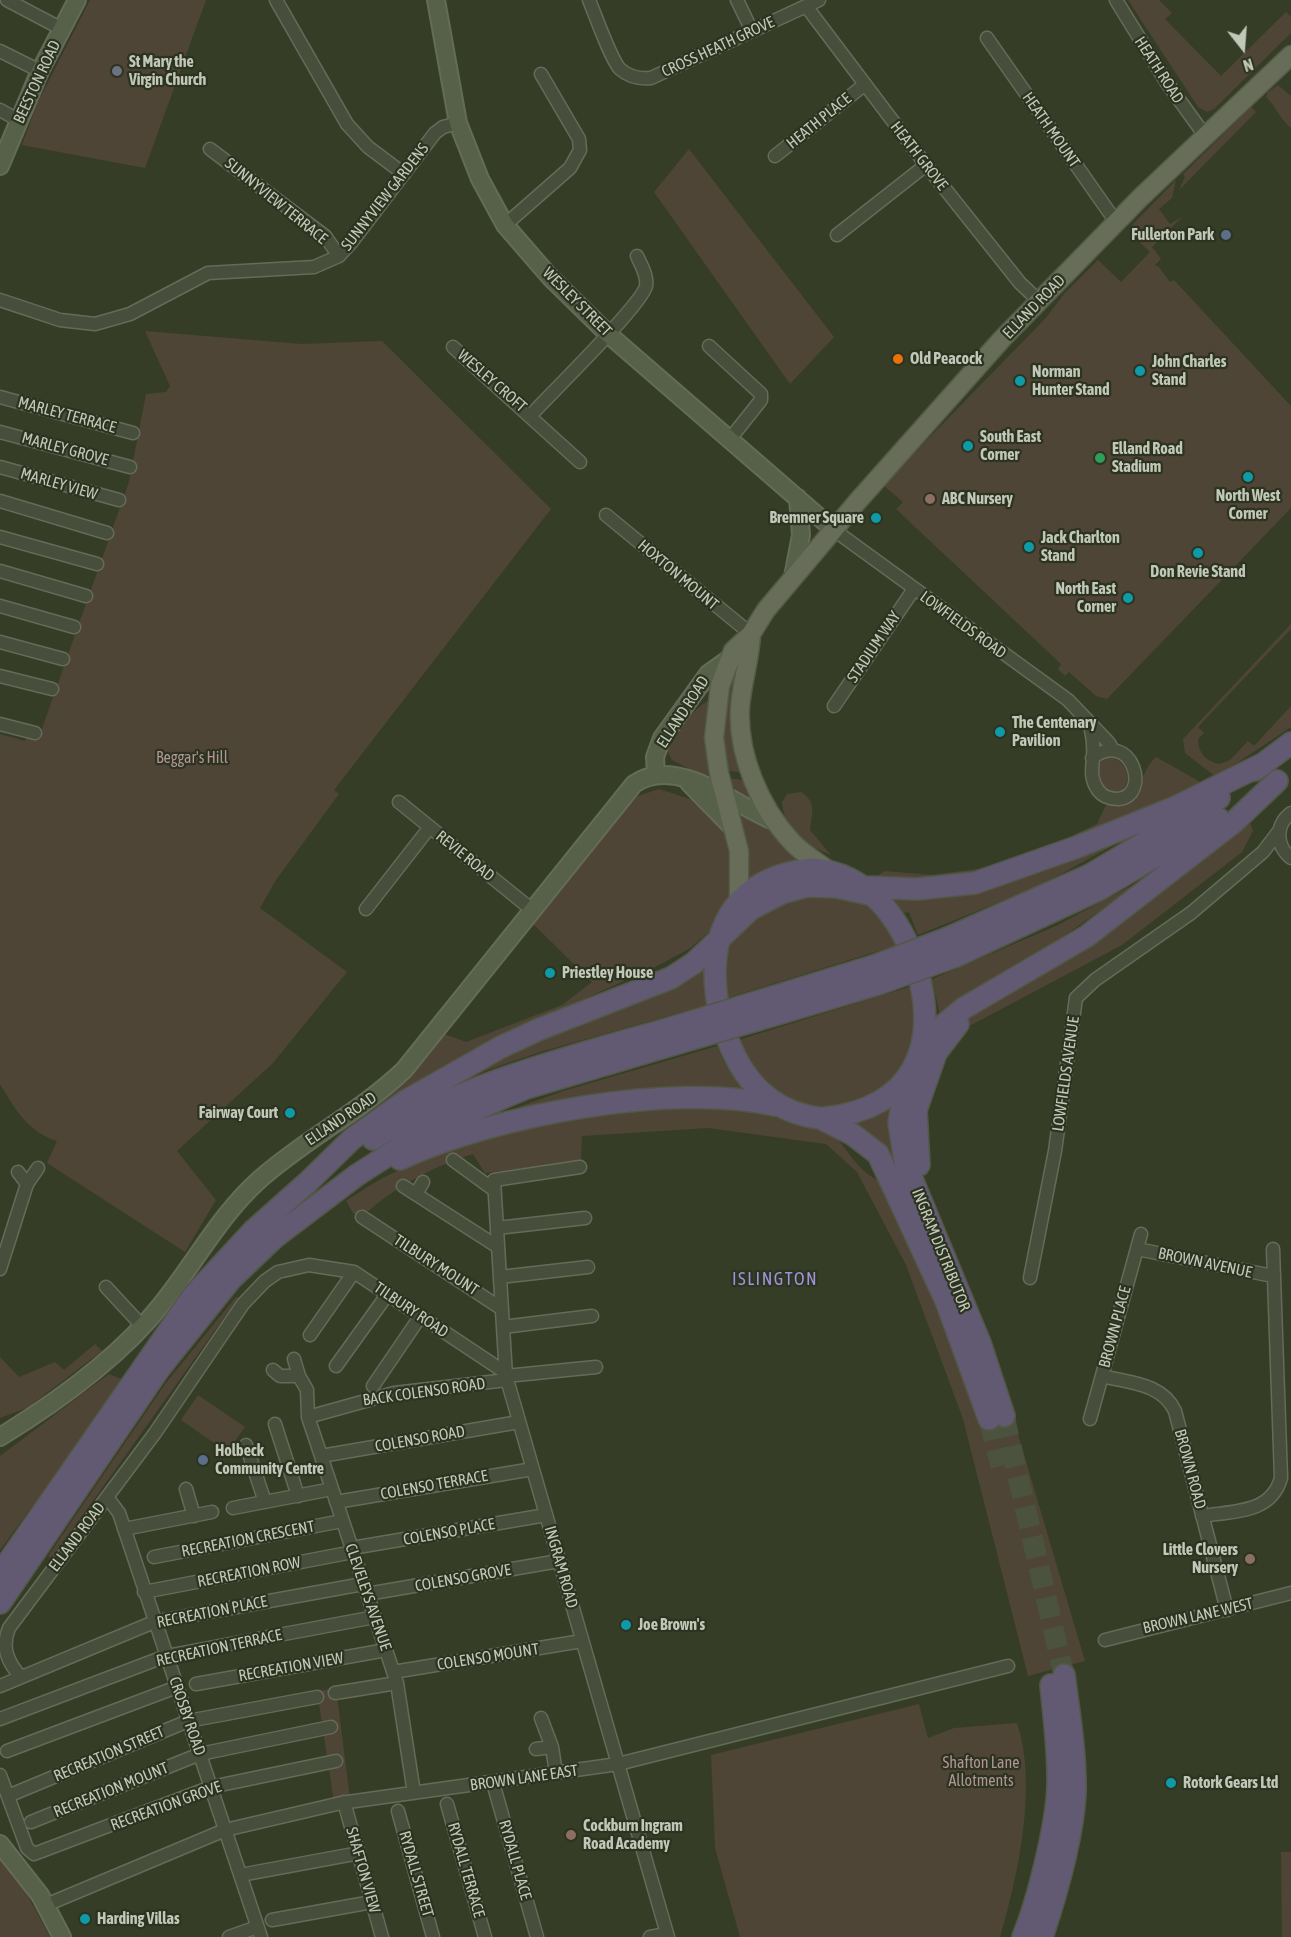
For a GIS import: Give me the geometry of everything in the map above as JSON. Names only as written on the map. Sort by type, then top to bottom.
[{"type":"highway","points":[[924,1041],[964,1008],[1087,936],[1265,763],[1291,743]]},
{"type":"highway","points":[[0,1604],[159,1369],[231,1279],[274,1238],[318,1203],[429,1129],[526,1088],[675,1036],[876,975],[1100,889],[1219,808],[1284,775]]},
{"type":"highway","points":[[0,1574],[193,1296],[254,1230],[352,1139],[404,1102],[454,1072],[540,1029],[671,978],[689,967],[751,909],[782,893],[807,886],[869,891],[975,883],[1077,848],[1176,807],[1219,808]]},
{"type":"highway","points":[[779,1107],[755,1088],[745,1075],[728,1039],[715,988],[713,969],[718,940],[739,901],[758,886],[784,874],[813,869],[828,870],[869,891],[888,909],[908,939],[922,986],[926,1021],[924,1041],[906,1080],[871,1106],[822,1119]]},
{"type":"highway","points":[[932,1227],[923,1193],[916,1143],[916,1110],[936,1053],[948,1035],[986,996]]},
{"type":"highway","points":[[308,1182],[394,1126],[471,1090],[543,1064],[675,1036]]},
{"type":"highway","name":"INGRAM DISTRIBUTOR","points":[[318,1203],[423,1149],[530,1118],[598,1106],[703,1097],[748,1100],[822,1119],[852,1134],[878,1155],[997,1418],[980,1343],[905,1162],[899,1123],[906,1080]]},
{"type":"highway","points":[[1023,1937],[1030,1919],[1052,1830],[1058,1786],[1057,1676],[1073,1752],[1074,1794],[1071,1826],[1053,1906],[1042,1937]]},
{"type":"main road","name":"ELLAND ROAD","points":[[739,901],[739,851],[716,753],[715,719],[720,686],[733,651],[751,634],[793,577],[941,406],[1039,301],[1116,222],[1291,55]]},
{"type":"main road","name":"ELLAND ROAD","points":[[751,634],[740,708],[745,753],[755,783],[776,822],[794,844],[828,870]]},
{"type":"street","points":[[7,0],[62,29]]},
{"type":"street","name":"BEESTON ROAD","points":[[0,166],[40,71],[77,0]]},
{"type":"street","points":[[276,0],[347,124],[368,147],[404,174]]},
{"type":"street","name":"WESLEY STREET","points":[[436,0],[458,123],[480,179],[505,225],[550,277],[608,334],[834,530]]},
{"type":"street","name":"CROSS HEATH GROVE","points":[[589,0],[619,68],[633,77],[651,78],[819,0]]},
{"type":"street","points":[[737,0],[752,31]]},
{"type":"street","name":"HEATH ROAD","points":[[1116,0],[1162,74],[1206,137]]},
{"type":"street","name":"HEATH GROVE","points":[[806,6],[926,165],[1020,283],[1039,301]]},
{"type":"street","name":"HEATH MOUNT","points":[[987,38],[1116,222]]},
{"type":"street","points":[[0,51],[40,71]]},
{"type":"street","points":[[505,225],[570,168],[580,150],[579,140],[541,74]]},
{"type":"street","name":"HEATH PLACE","points":[[775,156],[864,85]]},
{"type":"street","points":[[0,110],[18,120]]},
{"type":"street","name":"SUNNYVIEW GARDENS","points":[[0,300],[60,320],[95,324],[130,314],[208,273],[314,267],[339,256],[435,133],[443,127],[458,123]]},
{"type":"street","name":"SUNNYVIEW TERRACE","points":[[210,149],[325,236],[339,256]]},
{"type":"street","points":[[837,235],[926,165]]},
{"type":"street","name":"WESLEY CROFT","points":[[531,415],[608,334],[644,292],[646,276],[637,256]]},
{"type":"street","points":[[709,346],[760,394],[761,400],[730,439]]},
{"type":"street","name":"WESLEY CROFT","points":[[453,347],[531,415],[580,462]]},
{"type":"street","name":"MARLEY TERRACE","points":[[0,397],[133,433]]},
{"type":"street","name":"MARLEY GROVE","points":[[0,432],[130,467]]},
{"type":"street","name":"MARLEY VIEW","points":[[0,467],[119,500]]},
{"type":"street","points":[[793,577],[801,534],[798,498]]},
{"type":"street","points":[[0,501],[107,533]]},
{"type":"street","name":"HOXTON MOUNT","points":[[606,514],[751,634]]},
{"type":"street","name":"LOWFIELDS ROAD","points":[[834,530],[1068,700],[1109,742],[1113,750],[1125,756],[1135,769],[1135,784],[1130,793],[1123,798],[1103,796],[1091,776],[1094,747],[1089,722]]},
{"type":"street","points":[[0,537],[96,564]]},
{"type":"street","points":[[0,571],[86,596]]},
{"type":"street","name":"STADIUM WAY","points":[[834,705],[914,590]]},
{"type":"street","points":[[0,606],[74,627]]},
{"type":"street","points":[[0,642],[63,659]]},
{"type":"street","name":"ELLAND ROAD","points":[[656,775],[655,757],[662,738],[708,674],[729,660]]},
{"type":"street","points":[[0,676],[52,689]]},
{"type":"street","points":[[0,724],[35,733]]},
{"type":"street","points":[[1092,758],[1105,751],[1113,750]]},
{"type":"street","name":"ELLAND ROAD","points":[[0,1437],[30,1419],[143,1327],[179,1282],[208,1237],[252,1187],[296,1150],[379,1094],[404,1070],[628,789],[639,780],[656,775],[705,784],[776,822]]},
{"type":"street","points":[[686,779],[732,827]]},
{"type":"street","name":"REVIE ROAD","points":[[399,802],[531,909]]},
{"type":"street","name":"LOWFIELDS AVENUE","points":[[1030,1278],[1055,1151],[1076,998],[1095,980],[1191,913],[1263,852],[1291,813]]},
{"type":"street","points":[[366,909],[430,827]]},
{"type":"street","points":[[1279,831],[1281,847],[1288,856]]},
{"type":"street","points":[[1263,852],[1288,856]]},
{"type":"street","points":[[453,1160],[469,1165],[494,1190]]},
{"type":"street","points":[[494,1190],[494,1180],[580,1167]]},
{"type":"street","points":[[0,1269],[27,1184],[38,1168]]},
{"type":"street","points":[[18,1172],[27,1184]]},
{"type":"street","points":[[416,1194],[423,1182]]},
{"type":"street","points":[[403,1186],[498,1247]]},
{"type":"street","name":"INGRAM ROAD","points":[[494,1190],[506,1376],[667,1935]]},
{"type":"street","name":"TILBURY MOUNT","points":[[369,1217],[502,1309]]},
{"type":"street","points":[[497,1228],[585,1218]]},
{"type":"street","name":"BROWN PLACE","points":[[1090,1419],[1141,1234]]},
{"type":"street","name":"BROWN AVENUE","points":[[1137,1249],[1274,1276]]},
{"type":"street","name":"BROWN AVENUE","points":[[1202,1516],[1258,1506],[1270,1500],[1281,1478],[1273,1249]]},
{"type":"street","name":"ELLAND ROAD","points":[[21,1677],[8,1662],[5,1642],[9,1628],[107,1497],[252,1293],[279,1272],[309,1265]]},
{"type":"street","name":"TILBURY ROAD","points":[[309,1265],[354,1272],[506,1376]]},
{"type":"street","points":[[500,1277],[588,1267]]},
{"type":"street","points":[[310,1335],[354,1272]]},
{"type":"street","points":[[106,1287],[143,1327]]},
{"type":"street","points":[[336,1366],[387,1295]]},
{"type":"street","points":[[503,1327],[591,1316]]},
{"type":"street","points":[[373,1386],[420,1317]]},
{"type":"street","name":"CLEVELEYS AVENUE","points":[[294,1359],[299,1376],[307,1390],[308,1411],[321,1456],[395,1678],[414,1793]]},
{"type":"street","name":"BACK COLENSO ROAD","points":[[308,1411],[383,1395],[506,1376],[596,1367]]},
{"type":"street","points":[[273,1370],[280,1376],[299,1376]]},
{"type":"street","name":"BROWN ROAD","points":[[1102,1376],[1160,1390],[1169,1398],[1227,1610]]},
{"type":"street","name":"COLENSO ROAD","points":[[321,1456],[519,1422]]},
{"type":"street","points":[[275,1424],[298,1496]]},
{"type":"street","points":[[246,1445],[265,1502]]},
{"type":"street","name":"COLENSO TERRACE","points":[[336,1502],[532,1469]]},
{"type":"street","points":[[186,1489],[194,1516]]},
{"type":"street","points":[[233,1508],[332,1489]]},
{"type":"street","name":"CROSBY ROAD","points":[[107,1497],[119,1513],[259,1932]]},
{"type":"street","points":[[124,1529],[212,1512]]},
{"type":"street","name":"COLENSO PLACE","points":[[352,1550],[546,1515]]},
{"type":"street","name":"RECREATION CRESCENT","points":[[154,1557],[342,1521]]},
{"type":"street","name":"RECREATION ROW","points":[[144,1592],[352,1550]]},
{"type":"street","name":"COLENSO GROVE","points":[[365,1589],[559,1561]]},
{"type":"street","name":"RECREATION PLACE","points":[[0,1686],[154,1622],[365,1589]]},
{"type":"street","name":"BROWN LANE WEST","points":[[1105,1640],[1291,1593]]},
{"type":"street","name":"RECREATION TERRACE","points":[[0,1719],[166,1656],[375,1617]]},
{"type":"street","name":"COLENSO MOUNT","points":[[395,1678],[582,1641]]},
{"type":"street","name":"RECREATION VIEW","points":[[196,1684],[386,1650]]},
{"type":"street","name":"BROWN LANE EAST","points":[[46,1905],[225,1830],[344,1802],[618,1764],[1008,1666]]},
{"type":"street","points":[[335,1694],[395,1678]]},
{"type":"street","points":[[7,1751],[177,1687]]},
{"type":"street","name":"RECREATION STREET","points":[[8,1796],[188,1721],[317,1697]]},
{"type":"street","points":[[541,1718],[552,1747],[556,1773]]},
{"type":"street","name":"RECREATION MOUNT","points":[[31,1822],[200,1754],[331,1727]]},
{"type":"street","points":[[536,1749],[552,1747]]},
{"type":"street","name":"RECREATION GROVE","points":[[8,1796],[27,1848],[34,1854],[211,1787],[336,1761]]},
{"type":"street","points":[[0,1775],[8,1796]]},
{"type":"street","name":"RYDALL PLACE","points":[[493,1783],[537,1937]]},
{"type":"street","name":"SHAFTON VIEW","points":[[344,1802],[382,1937]]},
{"type":"street","name":"RYDALL TERRACE","points":[[447,1804],[485,1937]]},
{"type":"street","name":"RYDALL STREET","points":[[398,1811],[433,1937]]},
{"type":"street","points":[[0,1844],[17,1862],[46,1905],[62,1937]]},
{"type":"street","points":[[240,1875],[359,1854]]},
{"type":"street","points":[[272,1920],[372,1902]]},
{"type":"street","points":[[229,1937],[259,1932]]},
{"type":"street","points":[[650,1937],[667,1935]]},
{"type":"green space","name":"St Mary the Virgin Church","points":[[90,0],[206,0],[145,168],[22,145],[38,102]]},
{"type":"green space","points":[[1128,0],[1159,0],[1172,13],[1165,19],[1221,76],[1286,12],[1291,17],[1291,33],[1214,109],[1207,112],[1198,107]]},
{"type":"green space","points":[[1278,85],[1291,96],[1291,128],[1266,97],[1268,92]]},
{"type":"green space","points":[[1251,107],[1256,112],[1179,190],[1185,177],[1183,174]]},
{"type":"green space","points":[[689,149],[834,337],[790,384],[654,192]]},
{"type":"green space","name":"Elland Road Stadium","points":[[1176,180],[1172,198],[1159,209],[1170,224],[1182,217],[1152,247],[1161,259],[1154,266],[1158,266],[1170,282],[1174,280],[1291,406],[1291,508],[1107,699],[1096,696],[1069,672],[1065,676],[1058,669],[1061,664],[896,509],[903,502],[883,485],[1045,319],[1064,294],[1098,260],[1121,282],[1150,252],[1136,239],[1130,227]]},
{"type":"green space","name":"Beggar's Hill","points":[[145,331],[302,344],[382,341],[551,509],[334,790],[339,794],[276,880],[260,908],[347,972],[273,1063],[177,1151],[216,1200],[185,1252],[47,1163],[57,1141],[30,1126],[17,1111],[0,1084],[0,734],[25,741],[27,737],[38,740],[129,482],[146,394],[166,392],[170,386]]},
{"type":"green space","points":[[1291,624],[1291,629],[1198,727],[1204,733],[1198,739],[1198,744],[1204,756],[1219,764],[1230,760],[1248,741],[1254,746],[1291,706],[1291,727],[1216,777],[1185,753],[1183,739]]},
{"type":"green space","points":[[731,680],[736,683],[744,773],[723,770],[721,708]]},
{"type":"green space","points":[[711,699],[706,722],[710,773],[705,777],[672,760],[668,752],[674,737],[685,722]]},
{"type":"green space","points":[[1108,756],[1120,762],[1126,772],[1127,783],[1120,794],[1106,791],[1098,783],[1098,767]]},
{"type":"green space","points":[[1156,757],[1204,784],[1175,801],[1092,839],[995,871],[950,880],[910,882],[878,875],[885,871],[932,875],[992,867],[1044,849],[1097,824],[1107,803],[1120,804],[1134,797],[1144,774]]},
{"type":"green space","points":[[725,777],[746,781],[759,808],[730,793]]},
{"type":"green space","points":[[659,789],[702,803],[720,818],[731,842],[730,896],[718,924],[689,949],[655,967],[473,1049],[372,1115],[370,1112],[409,1075],[444,1034],[466,1042],[562,1005],[592,982],[529,920],[632,798]]},
{"type":"green space","points":[[801,792],[811,804],[810,830],[831,855],[813,847],[798,836],[787,821],[782,802],[787,794]]},
{"type":"green space","points":[[736,806],[767,825],[805,863],[744,885]]},
{"type":"green space","points":[[1250,822],[1253,831],[1242,852],[1122,945],[958,1032],[955,1027]]},
{"type":"green space","points":[[1136,833],[1039,886],[918,935],[909,912],[904,913],[885,891],[906,894]]},
{"type":"green space","points":[[1153,874],[1042,951],[952,1004],[940,1015],[932,979],[1058,925]]},
{"type":"green space","points":[[827,895],[872,908],[886,921],[901,944],[724,999],[724,957],[733,938],[743,927],[755,917],[783,904],[797,899]]},
{"type":"green space","points":[[705,966],[707,1005],[540,1052],[490,1069],[424,1098],[467,1072]]},
{"type":"green space","points":[[912,986],[916,1027],[908,1058],[899,1073],[886,1086],[855,1103],[819,1108],[782,1099],[759,1079],[748,1065],[735,1041]]},
{"type":"green space","points":[[717,1046],[725,1064],[754,1098],[458,1129],[563,1091]]},
{"type":"green space","points":[[895,1100],[901,1170],[896,1173],[846,1123]]},
{"type":"green space","points":[[712,1106],[776,1117],[825,1130],[839,1141],[864,1171],[878,1180],[918,1260],[1017,1431],[1085,1661],[1028,1676],[963,1419],[906,1265],[857,1172],[826,1144],[708,1128],[582,1136],[581,1161],[485,1173],[473,1154],[414,1179],[374,1206],[362,1217],[353,1213],[346,1201],[383,1178],[427,1158],[506,1132],[588,1117]]},
{"type":"green space","points":[[236,1297],[238,1298],[52,1558],[48,1556],[165,1384]]},
{"type":"green space","points":[[95,1344],[102,1351],[27,1408],[0,1418],[0,1357],[19,1377],[55,1362],[64,1370]]},
{"type":"green space","points":[[109,1374],[125,1381],[0,1550],[0,1456]]},
{"type":"green space","points":[[198,1395],[245,1427],[227,1452],[181,1420]]},
{"type":"green space","points":[[336,1688],[350,1799],[334,1802],[317,1691]]},
{"type":"green space","name":"Shafton Lane Allotments","points":[[919,1704],[928,1738],[954,1728],[1017,1723],[1026,1774],[1026,1802],[1019,1859],[1000,1937],[740,1937],[715,1848],[711,1755]]},
{"type":"green space","points":[[1281,1852],[1291,1852],[1291,1937],[1282,1937]]},
{"type":"green space","points":[[0,1856],[18,1878],[50,1937],[0,1937]]},
{"type":"tunnel","points":[[1004,1416],[1064,1675]]},
{"type":"tunnel","points":[[989,1419],[1001,1466]]},
{"type":"place","name":"St Mary the Virgin Church","points":[[117,71]]},
{"type":"place","name":"Fullerton Park","points":[[1226,235]]},
{"type":"place","name":"Old Peacock","points":[[898,359]]},
{"type":"place","name":"John Charles Stand","points":[[1140,371]]},
{"type":"place","name":"Norman Hunter Stand","points":[[1020,381]]},
{"type":"place","name":"South East Corner","points":[[968,446]]},
{"type":"place","name":"Elland Road Stadium","points":[[1100,458]]},
{"type":"place","name":"North West Corner","points":[[1248,477]]},
{"type":"place","name":"ABC Nursery","points":[[930,499]]},
{"type":"place","name":"Bremner Square","points":[[876,518]]},
{"type":"place","name":"Jack Charlton Stand","points":[[1029,547]]},
{"type":"place","name":"Don Revie Stand","points":[[1198,553]]},
{"type":"place","name":"North East Corner","points":[[1128,598]]},
{"type":"place","name":"The Centenary Pavilion","points":[[1000,732]]},
{"type":"place","name":"Priestley House","points":[[550,973]]},
{"type":"place","name":"Fairway Court","points":[[290,1113]]},
{"type":"place","name":"Holbeck Community Centre","points":[[203,1460]]},
{"type":"place","name":"Little Clovers Nursery","points":[[1250,1559]]},
{"type":"place","name":"Joe Brown's","points":[[626,1625]]},
{"type":"place","name":"Rotork Gears Ltd","points":[[1171,1783]]},
{"type":"place","name":"Cockburn Ingram Road Academy","points":[[571,1835]]},
{"type":"place","name":"Harding Villas","points":[[85,1919]]},
{"type":"district","name":"ISLINGTON","points":[[775,1279]]}]
